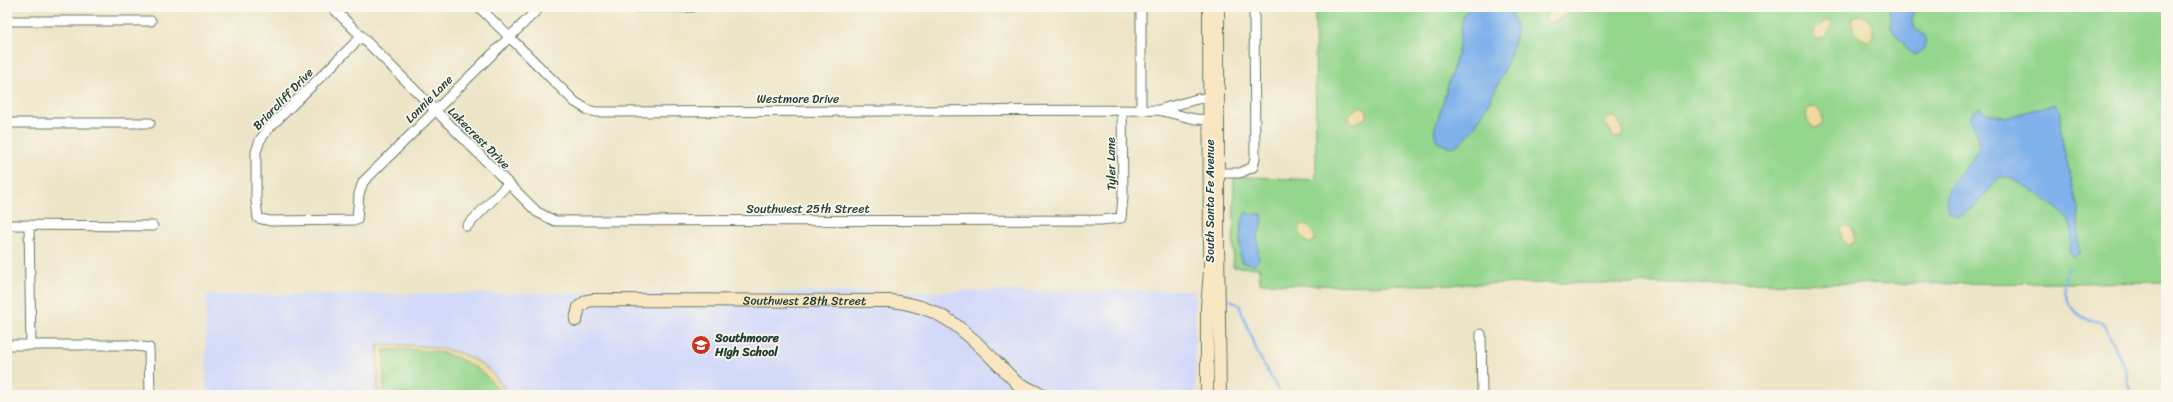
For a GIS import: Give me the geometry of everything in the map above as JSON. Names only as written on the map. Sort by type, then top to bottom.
[{"type":"main road","name":"South Santa Fe Avenue","points":[[1209,7],[1218,173],[1220,395]]},
{"type":"main road","name":"South Santa Fe Avenue","points":[[1213,97],[1218,7]]},
{"type":"main road","name":"South Santa Fe Avenue","points":[[1207,395],[1207,321],[1210,272],[1214,120]]},
{"type":"main road","name":"Southwest 28th Street","points":[[576,320],[579,307],[587,301],[593,300],[875,301],[910,303],[942,315],[958,326],[1018,382],[1027,395]]},
{"type":"main road","name":"Southwest 28th Street","points":[[1018,382],[1042,395]]},
{"type":"street","name":"Lakecrest Drive","points":[[332,7],[508,184]]},
{"type":"street","name":"Westmore Drive","points":[[479,7],[575,102],[596,112],[1158,110],[1213,97]]},
{"type":"street","name":"Lonnie Lane","points":[[358,220],[359,194],[364,182],[434,110],[540,7]]},
{"type":"street","points":[[633,7],[692,7]]},
{"type":"street","points":[[1141,7],[1141,110]]},
{"type":"street","points":[[1218,173],[1247,171],[1253,167],[1255,158],[1254,7]]},
{"type":"street","points":[[7,21],[150,21]]},
{"type":"street","name":"Briarcliff Drive","points":[[358,220],[270,221],[258,218],[256,159],[260,140],[270,128],[362,36]]},
{"type":"street","name":"Tyler Lane","points":[[1121,218],[1123,197],[1122,110]]},
{"type":"street","name":"Westmore Drive","points":[[1158,110],[1195,119],[1214,120]]},
{"type":"street","points":[[7,123],[150,123]]},
{"type":"street","points":[[467,226],[508,184]]},
{"type":"street","name":"Southwest 25th Street","points":[[508,184],[543,216],[564,222],[1101,220],[1121,218]]},
{"type":"street","points":[[7,225],[153,226]]},
{"type":"street","points":[[29,225],[31,345]]},
{"type":"street","points":[[1481,334],[1482,395]]},
{"type":"street","points":[[7,346],[130,345],[149,348],[150,395]]},
{"type":"shaded area","name":"Southmoore High School","points":[[1195,290],[1195,395],[206,395],[206,295]]},
{"type":"green space","points":[[1315,7],[2166,7],[2166,282],[1937,284],[1556,283],[1371,286],[1260,283],[1259,268],[1233,267],[1234,176],[1316,180]]},
{"type":"green space","points":[[378,345],[434,347],[452,351],[468,357],[483,366],[497,378],[507,395],[378,395]]},
{"type":"sand","points":[[1562,8],[1567,9],[1567,15],[1555,21],[1547,22],[1545,18],[1547,14]]},
{"type":"sand","points":[[1860,15],[1869,21],[1873,30],[1873,38],[1868,41],[1858,36],[1852,26],[1852,18]]},
{"type":"sand","points":[[1828,20],[1832,25],[1828,33],[1822,38],[1816,39],[1814,35],[1815,28]]},
{"type":"sand","points":[[1361,106],[1367,110],[1366,118],[1356,123],[1351,123],[1349,118],[1350,113]]},
{"type":"sand","points":[[1813,107],[1819,111],[1822,116],[1822,125],[1815,128],[1809,123],[1806,115],[1807,109]]},
{"type":"sand","points":[[1607,118],[1617,118],[1623,132],[1620,138],[1613,138],[1611,131],[1605,123]]},
{"type":"sand","points":[[1303,225],[1310,228],[1314,234],[1315,239],[1311,243],[1307,243],[1299,231],[1299,227]]},
{"type":"sand","points":[[1849,225],[1852,229],[1855,240],[1846,244],[1842,239],[1840,229],[1841,227]]},
{"type":"sand","points":[[378,345],[434,347],[452,351],[468,357],[483,366],[497,378],[507,395],[502,395],[489,378],[481,371],[452,356],[425,350],[384,350],[384,395],[378,395]]},
{"type":"water","points":[[1470,7],[1506,7],[1514,18],[1516,32],[1514,43],[1502,76],[1483,113],[1473,129],[1463,140],[1454,146],[1450,146],[1437,141],[1434,132],[1458,51],[1463,16]]},
{"type":"water","points":[[1889,7],[1915,7],[1912,19],[1913,27],[1925,36],[1926,39],[1924,47],[1918,54],[1915,55],[1910,52],[1891,28]]},
{"type":"water","points":[[2055,104],[2060,112],[2063,145],[2078,208],[2079,254],[2073,256],[2069,251],[2071,229],[2070,223],[2066,217],[2038,194],[2006,177],[2000,177],[1986,194],[1964,214],[1957,216],[1949,212],[1947,202],[1951,185],[1974,157],[1978,148],[1979,139],[1971,124],[1969,116],[1972,116],[1974,111],[1981,108],[1987,113],[2007,117]]},
{"type":"water","points":[[1245,213],[1262,214],[1263,223],[1257,237],[1259,260],[1254,265],[1241,262],[1240,231]]},
{"type":"waterway","points":[[2071,268],[2066,271],[2065,294],[2067,300],[2075,312],[2081,316],[2104,324],[2126,371],[2132,395]]},
{"type":"waterway","points":[[1230,300],[1239,305],[1258,354],[1281,395]]},
{"type":"place","name":"Southmoore High School","points":[[701,345]]}]
